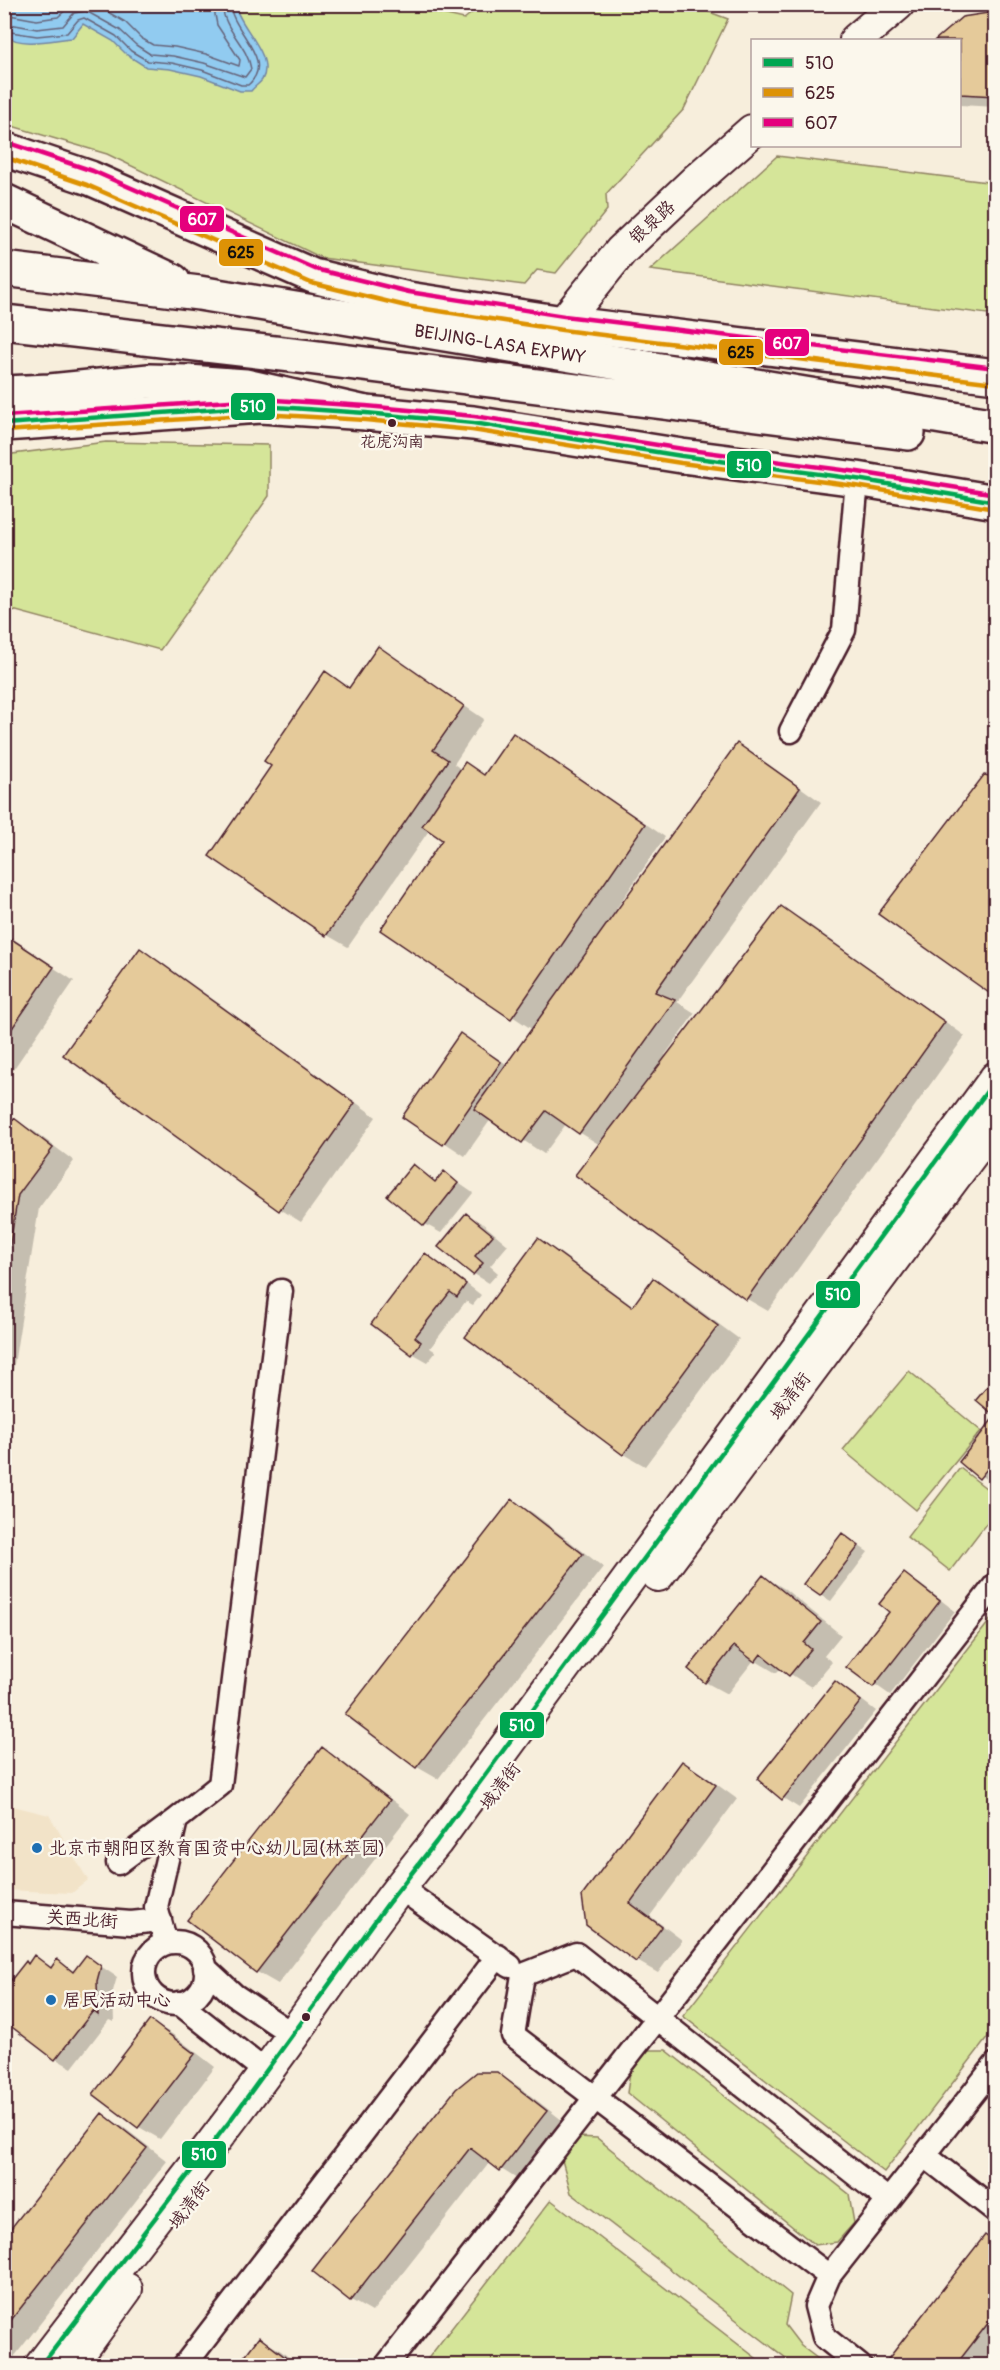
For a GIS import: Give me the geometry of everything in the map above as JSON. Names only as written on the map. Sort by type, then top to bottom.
[{"type":"main road","points":[[4,149],[90,178],[313,276],[408,299],[563,323],[996,376]]},
{"type":"main road","points":[[4,201],[199,293]]},
{"type":"main road","name":"BEIJING-LASA EXPWY","points":[[4,269],[199,293],[996,426]]},
{"type":"main road","name":"BEIJING-LASA EXPWY","points":[[4,322],[309,357],[996,444]]},
{"type":"main road","points":[[4,393],[50,391],[149,381],[188,382],[246,386],[366,413]]},
{"type":"main road","points":[[4,424],[261,406],[366,413],[473,423],[682,456],[857,478],[996,502]]},
{"type":"street","points":[[857,39],[898,4]]},
{"type":"street","name":"银泉路","points":[[563,323],[621,251],[695,181],[751,133]]},
{"type":"street","points":[[791,731],[844,630],[857,478]]},
{"type":"street","name":"域清街","points":[[70,2366],[408,1893],[436,1842],[996,1078]]},
{"type":"street","name":"域清街","points":[[41,2366],[293,2035],[408,1893],[996,1121]]},
{"type":"street","points":[[118,1863],[220,1785],[281,1291]]},
{"type":"street","points":[[386,2366],[996,1584]]},
{"type":"street","points":[[166,1943],[156,1907],[176,1820]]},
{"type":"street","points":[[408,1893],[523,1975]]},
{"type":"street","name":"关西北街","points":[[4,1913],[131,1923],[160,1920]]},
{"type":"street","points":[[176,1941],[194,1949],[201,1956],[205,1968],[203,1985],[198,1994],[179,2003],[169,2003],[159,1999],[146,1983],[146,1963],[150,1954],[166,1943],[176,1941]]},
{"type":"street","points":[[523,1975],[576,1954],[888,2200]]},
{"type":"street","points":[[184,2366],[498,1956]]},
{"type":"street","points":[[205,1968],[234,1995],[293,2035]]},
{"type":"street","points":[[523,1975],[513,2035],[829,2276]]},
{"type":"street","points":[[179,2003],[266,2072]]},
{"type":"street","points":[[860,2366],[824,2337],[816,2306],[829,2276],[996,2064]]},
{"type":"street","points":[[924,2155],[996,2211]]},
{"type":"shaded area","name":"北京市朝阳区教育国资中心幼儿园(林萃园)","points":[[5,1804],[49,1815],[88,1880],[72,1893],[5,1890]]},
{"type":"green space","points":[[398,4],[464,19],[482,5],[688,4],[728,19],[684,109],[606,194],[607,210],[556,273],[537,270],[524,285],[322,258],[107,154],[5,124],[4,5]]},
{"type":"green space","points":[[777,156],[995,183],[995,315],[650,270]]},
{"type":"green space","points":[[106,442],[269,445],[269,496],[160,650],[5,608],[5,455]]},
{"type":"green space","points":[[909,1371],[981,1431],[916,1510],[843,1450]]},
{"type":"green space","points":[[960,1468],[995,1495],[995,1512],[950,1571],[907,1537]]},
{"type":"green space","points":[[995,1614],[995,2028],[884,2172],[683,2016]]},
{"type":"green space","points":[[646,2050],[666,2050],[849,2194],[854,2223],[837,2242],[815,2245],[627,2093],[630,2072]]},
{"type":"green space","points":[[578,2137],[597,2138],[791,2295],[785,2325],[801,2346],[826,2365],[795,2365],[571,2193],[562,2160]]},
{"type":"green space","points":[[551,2200],[765,2365],[423,2365]]},
{"type":"water","points":[[4,5],[235,5],[261,52],[265,71],[262,80],[251,91],[240,91],[201,76],[170,69],[146,67],[127,55],[113,41],[83,24],[72,38],[37,42],[19,41],[5,35]]},
{"type":"building","points":[[988,13],[996,15],[996,96],[961,94],[961,39],[936,39],[962,17]]},
{"type":"building","points":[[378,646],[464,706],[433,750],[448,760],[326,936],[209,856],[271,766],[264,761],[325,671],[349,688]]},
{"type":"building","points":[[513,733],[645,824],[511,1019],[380,930],[442,840],[422,826],[465,762],[484,775]]},
{"type":"building","points":[[737,743],[800,788],[655,992],[675,1000],[579,1134],[546,1111],[522,1143],[474,1109]]},
{"type":"building","points":[[984,775],[996,777],[996,990],[992,995],[878,914]]},
{"type":"building","points":[[781,906],[945,1022],[746,1300],[575,1175]]},
{"type":"building","points":[[4,934],[54,967],[4,1040]]},
{"type":"building","points":[[140,948],[355,1103],[279,1211],[63,1055]]},
{"type":"building","points":[[460,1033],[501,1062],[443,1145],[402,1117]]},
{"type":"building","points":[[14,1118],[53,1148],[18,1195],[4,1281],[4,1131]]},
{"type":"building","points":[[413,1164],[435,1182],[444,1171],[458,1183],[424,1226],[387,1196]]},
{"type":"building","points":[[466,1213],[493,1235],[475,1256],[483,1263],[473,1275],[438,1247]]},
{"type":"building","points":[[538,1238],[632,1307],[653,1278],[718,1326],[623,1455],[465,1337]]},
{"type":"building","points":[[425,1253],[466,1284],[457,1297],[450,1292],[415,1337],[421,1342],[412,1355],[371,1324]]},
{"type":"building","points":[[996,1376],[996,1458],[979,1479],[959,1462],[995,1416],[976,1400]]},
{"type":"building","points":[[512,1499],[583,1554],[416,1768],[345,1714]]},
{"type":"building","points":[[842,1533],[859,1546],[820,1596],[803,1584]]},
{"type":"building","points":[[904,1573],[940,1601],[873,1687],[846,1667],[889,1612],[879,1604]]},
{"type":"building","points":[[763,1575],[821,1622],[804,1643],[811,1649],[789,1676],[761,1654],[755,1662],[734,1646],[705,1683],[688,1669]]},
{"type":"building","points":[[835,1681],[861,1701],[782,1800],[757,1779]]},
{"type":"building","points":[[322,1747],[390,1800],[256,1973],[187,1920]]},
{"type":"building","points":[[682,1761],[716,1785],[630,1903],[662,1927],[636,1962],[586,1925],[582,1896]]},
{"type":"building","name":"居民活动中心","points":[[34,1955],[51,1968],[57,1959],[73,1972],[86,1955],[101,1966],[97,1981],[98,2015],[93,2011],[55,2060],[4,2021],[4,1989],[26,1961],[28,1964]]},
{"type":"building","points":[[150,2020],[195,2054],[138,2128],[93,2094]]},
{"type":"building","points":[[477,2072],[497,2072],[547,2111],[500,2171],[470,2148],[350,2301],[312,2271],[456,2089]]},
{"type":"building","points":[[102,2113],[147,2148],[4,2329],[4,2237]]},
{"type":"building","points":[[985,2235],[996,2243],[996,2313],[955,2366],[888,2366],[885,2363]]},
{"type":"building","points":[[259,2337],[285,2357],[278,2366],[237,2366]]},
{"type":"transit line","name":"607","points":[[6,142],[93,171],[315,269],[409,292],[564,316],[996,368]]},
{"type":"transit line","name":"625","points":[[4,157],[87,185],[311,283],[406,306],[562,330],[995,383]]},
{"type":"transit line","name":"607","points":[[4,416],[260,399],[366,406],[474,416],[996,494]]},
{"type":"transit line","name":"510","points":[[4,424],[261,406],[366,413],[473,423],[682,456],[857,479],[996,502]]},
{"type":"transit line","name":"625","points":[[5,431],[261,414],[365,420],[472,430],[681,463],[856,486],[995,509]]},
{"type":"transit line","name":"510","points":[[41,2366],[229,2122],[996,1079]]},
{"type":"place","name":"花虎沟南","points":[[392,423]]},
{"type":"place","name":"北京市朝阳区教育国资中心幼儿园(林萃园)","points":[[37,1848]]},
{"type":"place","name":"居民活动中心","points":[[51,2000]]}]
